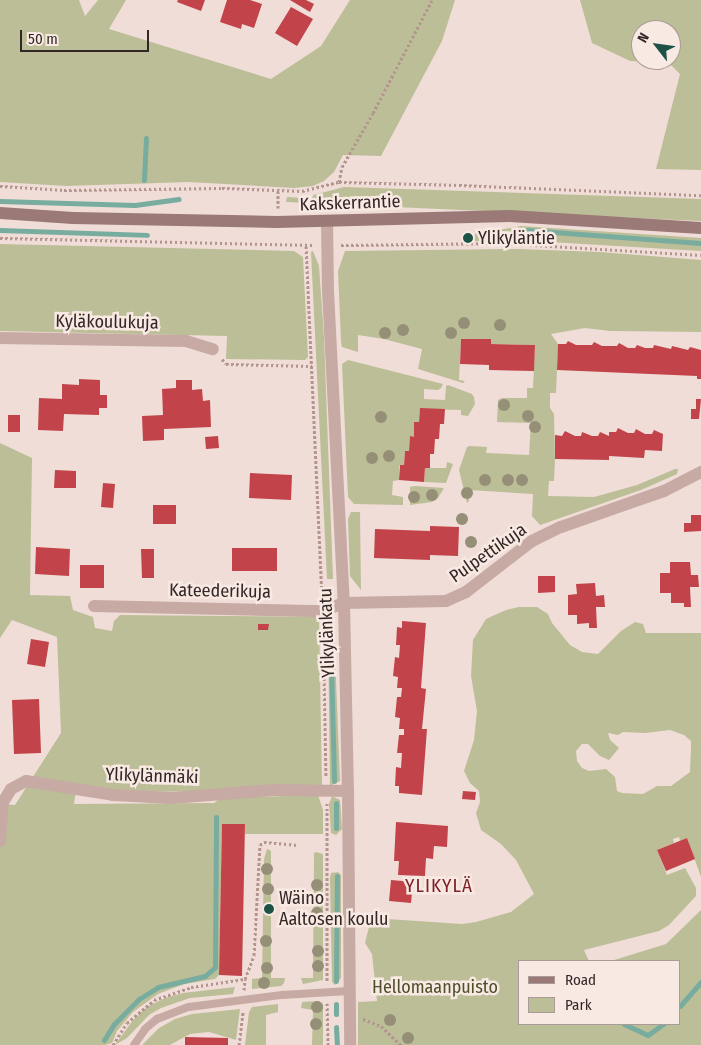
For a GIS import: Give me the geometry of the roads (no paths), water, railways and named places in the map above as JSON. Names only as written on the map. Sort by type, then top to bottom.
[{"type":"main road","name":"Kakskerrantie","points":[[0,214],[83,218],[327,221],[510,216],[701,228]]},
{"type":"street","name":"Ylikylänkatu","points":[[327,221],[344,603],[350,1045]]},
{"type":"street","name":"Kyläkoulukuja","points":[[0,338],[186,341],[213,349]]},
{"type":"street","name":"Pulpettikuja","points":[[344,603],[446,601],[457,597],[532,541],[561,527],[648,497],[701,472]]},
{"type":"street","name":"Kateederikuja","points":[[94,606],[322,611],[344,603]]},
{"type":"street","name":"Ylikylänmäki","points":[[0,841],[3,802],[11,789],[26,781],[113,795],[172,798],[274,790],[348,791]]},
{"type":"lane","points":[[134,1045],[145,1029],[157,1019],[189,1006],[282,994],[349,991]]},
{"type":"waterway","points":[[144,180],[146,138]]},
{"type":"waterway","points":[[0,201],[135,205],[179,199]]},
{"type":"waterway","points":[[0,230],[147,235]]},
{"type":"waterway","points":[[527,230],[701,243]]},
{"type":"waterway","points":[[330,626],[334,781]]},
{"type":"waterway","points":[[336,803],[336,828]]},
{"type":"waterway","points":[[104,1040],[114,1024],[139,999],[158,987],[205,976],[215,967],[216,817]]},
{"type":"waterway","points":[[336,981],[337,876]]},
{"type":"waterway","points":[[681,1005],[701,982]]},
{"type":"waterway","points":[[336,1004],[336,1014]]},
{"type":"waterway","points":[[626,1025],[648,1035],[662,1025]]},
{"type":"waterway","points":[[336,1027],[337,1045]]},
{"type":"place","name":"Ylikyläntie","points":[[468,238]]},
{"type":"place","name":"Wäino Aaltosen koulu","points":[[269,909]]},
{"type":"district","name":"YLIKYLÄ","points":[[439,886]]},
{"type":"park label","name":"Hellomaanpuisto","points":[[435,987]]}]
